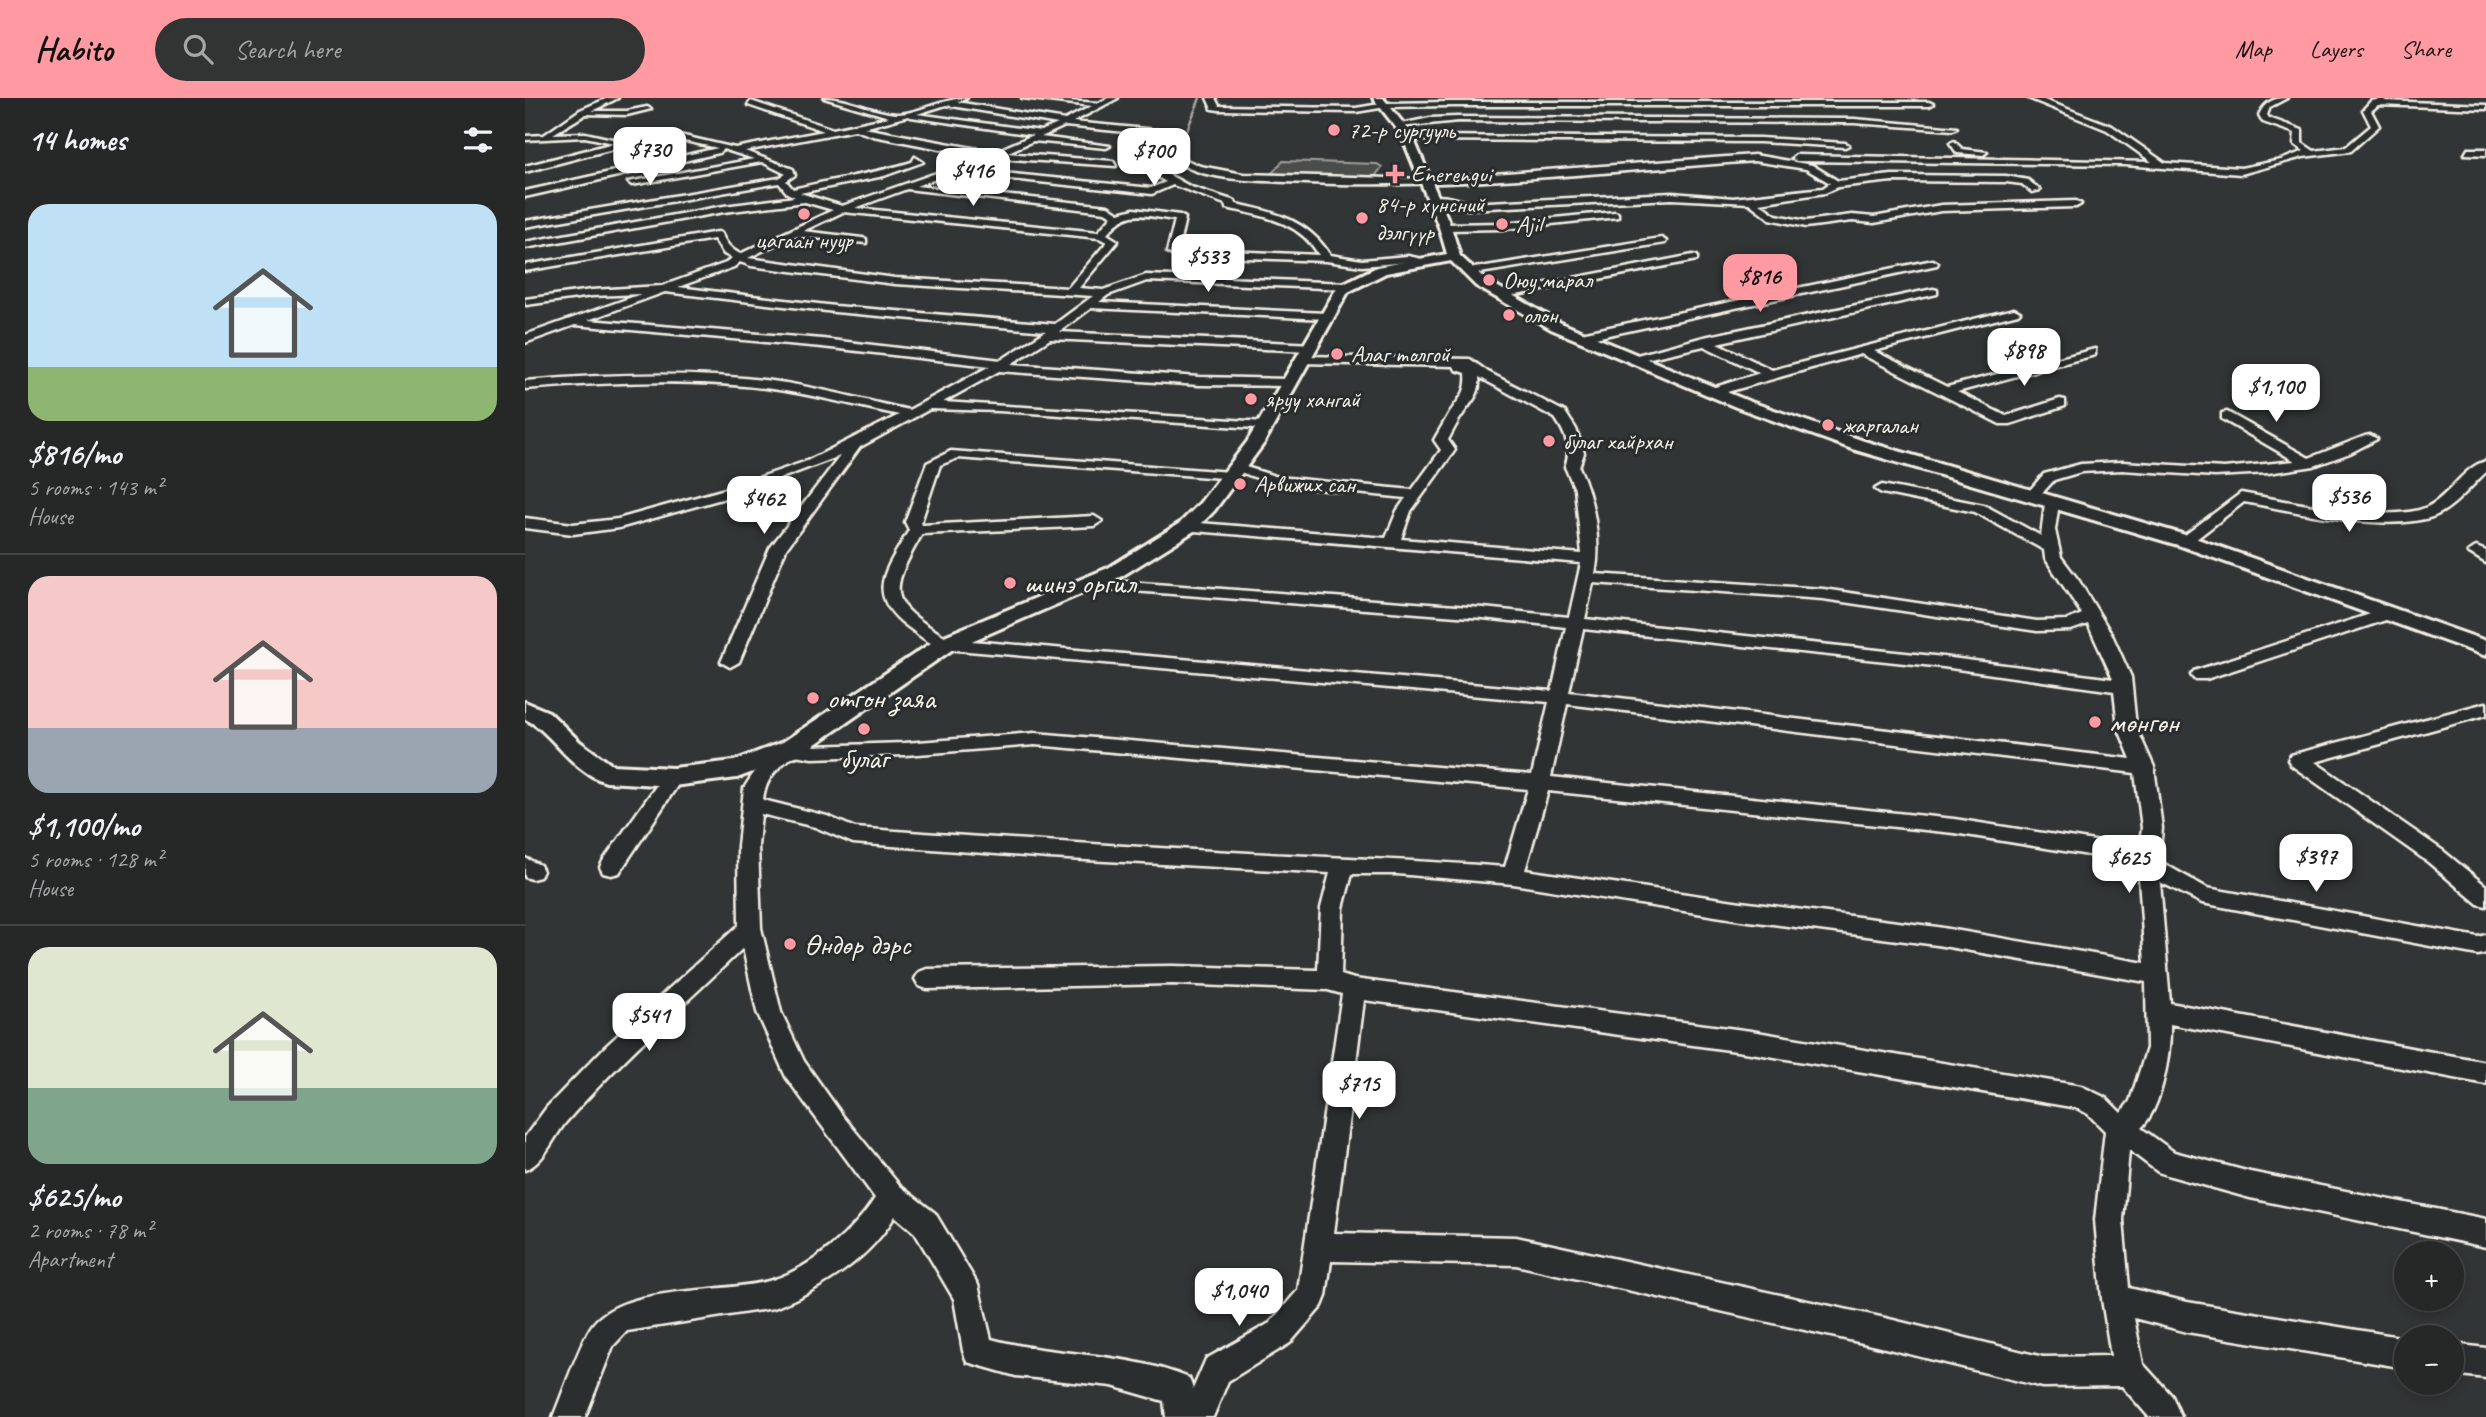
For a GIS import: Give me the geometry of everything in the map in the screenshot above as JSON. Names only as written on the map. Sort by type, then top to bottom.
[{"type":"main road","points":[[1382,102],[1408,138],[1461,265],[1501,295],[1556,326],[1713,392],[1859,445],[2185,541],[2486,649]]},
{"type":"main road","points":[[525,710],[541,717],[571,748],[606,773],[673,777],[737,769],[792,748],[945,644],[1087,584],[1147,554],[1188,527],[1207,507],[1265,426],[1339,294],[1348,286],[1380,272],[1426,261],[1461,265]]},
{"type":"street","points":[[544,136],[614,98]]},
{"type":"street","points":[[828,98],[899,115],[1106,146]]},
{"type":"street","points":[[926,98],[1065,124],[1174,134],[1151,149],[1144,161],[1148,167],[1173,182],[1212,199],[1232,203],[1229,206],[1261,212],[1305,230],[1314,236],[1326,258]]},
{"type":"street","points":[[525,194],[731,149],[854,127],[963,98]]},
{"type":"street","points":[[1026,98],[1101,105]]},
{"type":"street","points":[[525,340],[540,332],[730,265],[739,258],[842,209],[995,155],[1065,124],[1114,98]]},
{"type":"street","points":[[1212,98],[1215,107],[1225,109],[1356,110],[1382,102],[1929,104]]},
{"type":"street","points":[[1921,98],[1937,112]]},
{"type":"street","points":[[2032,98],[2099,122],[2122,135],[2153,160],[2167,165]]},
{"type":"street","points":[[1177,159],[1198,168],[1265,178],[1425,182],[1753,158],[2033,160],[2241,171],[2283,162],[2310,151],[2298,144],[2299,132],[2266,120],[2263,115],[2267,106],[2283,98]]},
{"type":"street","points":[[2301,155],[2348,149],[2375,126],[2367,110],[2384,98]]},
{"type":"street","points":[[751,103],[812,122],[831,131]]},
{"type":"street","points":[[2374,103],[2486,107]]},
{"type":"street","points":[[1886,104],[1917,125]]},
{"type":"street","points":[[581,114],[627,113],[647,109]]},
{"type":"street","points":[[1930,126],[1944,126],[1946,119]]},
{"type":"street","points":[[1400,125],[1430,120],[1854,121],[1953,128]]},
{"type":"street","points":[[1160,131],[1174,122]]},
{"type":"street","points":[[854,127],[873,134],[995,155],[1112,164]]},
{"type":"street","points":[[816,133],[836,143]]},
{"type":"street","points":[[525,138],[585,135],[625,143]]},
{"type":"street","points":[[525,169],[663,136],[731,149],[754,159],[767,159],[790,171],[791,175],[781,180],[525,224]]},
{"type":"street","points":[[1408,138],[1721,139],[1845,145]]},
{"type":"street","points":[[1954,143],[1960,151],[2022,151],[2033,160]]},
{"type":"street","points":[[2468,152],[2486,152]]},
{"type":"street","points":[[1753,158],[1791,163],[1811,169],[1831,177],[1836,184]]},
{"type":"street","points":[[632,181],[767,159]]},
{"type":"street","points":[[793,192],[840,180],[881,174],[919,162],[915,160]]},
{"type":"street","points":[[948,170],[1152,191],[1173,182]]},
{"type":"street","points":[[1239,194],[1224,187],[1265,178]]},
{"type":"street","points":[[1432,199],[1453,200],[1468,206],[1672,196],[1733,201],[1825,190],[1836,184],[1863,184],[1892,178],[2006,179],[2025,182],[2035,190]]},
{"type":"street","points":[[781,180],[805,199],[842,209],[1101,235],[1114,241],[1072,290]]},
{"type":"street","points":[[907,186],[915,190],[1108,209],[1117,216]]},
{"type":"street","points":[[525,244],[724,209],[805,199]]},
{"type":"street","points":[[1759,199],[1753,203],[1763,212],[1773,217],[1806,223],[1852,218],[1874,220],[1941,208],[2076,204]]},
{"type":"street","points":[[1101,235],[1117,216],[1133,212],[1180,218],[1173,252],[1326,258],[1362,263],[1408,259],[1426,261]]},
{"type":"street","points":[[1445,227],[1504,226],[1615,215]]},
{"type":"street","points":[[1291,231],[1305,230]]},
{"type":"street","points":[[790,233],[862,241]]},
{"type":"street","points":[[525,268],[718,235],[719,242],[739,258],[751,263],[895,281],[1104,293]]},
{"type":"street","points":[[1461,265],[1661,241]]},
{"type":"street","points":[[1501,295],[1693,258]]},
{"type":"street","points":[[1581,337],[1933,263]]},
{"type":"street","points":[[525,523],[573,529],[619,523],[734,491],[812,464],[857,443],[1000,365],[1104,293],[1146,278],[1348,286]]},
{"type":"street","points":[[526,302],[592,293],[664,289],[1052,331],[1305,353],[1470,363],[1495,382],[1560,415],[1569,429],[1577,453],[1572,467],[1582,488],[1590,559],[1539,783],[1513,876]]},
{"type":"street","points":[[1632,358],[1933,292]]},
{"type":"street","points":[[1089,305],[1326,316]]},
{"type":"street","points":[[1713,392],[1771,374],[2014,312]]},
{"type":"street","points":[[570,323],[823,343],[1000,365],[1199,381],[1290,383]]},
{"type":"street","points":[[525,333],[540,332]]},
{"type":"street","points":[[1704,341],[1771,374]]},
{"type":"street","points":[[1862,350],[2004,421],[2060,403]]},
{"type":"street","points":[[1948,391],[2091,352]]},
{"type":"street","points":[[1392,544],[1404,511],[1448,450],[1441,440],[1474,387],[1472,371],[1449,363]]},
{"type":"street","points":[[525,385],[669,377],[756,383],[911,414]]},
{"type":"street","points":[[927,405],[999,407],[1265,426]]},
{"type":"street","points":[[2227,416],[2309,463]]},
{"type":"street","points":[[2118,1127],[2134,1119],[2142,1105],[2158,1048],[2157,975],[2148,861],[2152,828],[2144,767],[2127,727],[2122,677],[2092,616],[2053,558],[2041,500],[2047,478],[2068,470],[2117,467],[2200,472],[2267,469],[2309,463],[2345,452],[2370,439]]},
{"type":"street","points":[[730,662],[778,548],[857,443]]},
{"type":"street","points":[[917,530],[913,522],[935,463],[956,454],[1233,472],[1276,481],[1418,495]]},
{"type":"street","points":[[2185,541],[2241,497],[2349,516],[2387,517],[2428,513],[2440,506],[2486,465]]},
{"type":"street","points":[[1882,489],[1979,508],[2051,548]]},
{"type":"street","points":[[917,530],[1094,521]]},
{"type":"street","points":[[1188,527],[1590,559]]},
{"type":"street","points":[[917,530],[900,560],[889,589],[892,601],[915,626],[945,644],[1560,696],[1928,738],[2144,767]]},
{"type":"street","points":[[1586,578],[1663,581],[1823,594],[2037,626],[2071,625],[2092,616]]},
{"type":"street","points":[[1087,584],[1483,613],[1576,625],[1903,657],[2123,686]]},
{"type":"street","points":[[2200,675],[2389,613]]},
{"type":"street","points":[[2486,709],[2298,760],[2435,856],[2486,898]]},
{"type":"street","points":[[1182,1417],[1178,1389],[1112,1371],[1016,1361],[978,1351],[968,1295],[925,1223],[890,1195],[833,1123],[795,1069],[769,1012],[750,928],[748,846],[754,788],[771,762],[792,748],[811,752],[905,750],[1035,739],[1539,783],[1954,826],[2148,861],[2202,895],[2479,946],[2486,944]]},
{"type":"street","points":[[611,867],[673,777]]},
{"type":"street","points":[[752,804],[820,821],[853,835],[1343,866],[1397,866],[1513,876],[1741,911],[1937,936],[2157,975]]},
{"type":"street","points":[[1329,979],[1332,908],[1343,866]]},
{"type":"street","points":[[525,1158],[556,1115],[615,1054],[750,928]]},
{"type":"street","points":[[927,979],[1173,975],[1329,979],[1355,989],[1751,1042],[2081,1097],[2097,1106],[2118,1127],[2167,1163],[2250,1185],[2486,1233]]},
{"type":"street","points":[[1197,1417],[1217,1370],[1280,1333],[1311,1296],[1355,989]]},
{"type":"street","points":[[2156,1011],[2486,1073]]},
{"type":"street","points":[[2118,1127],[2109,1220],[2116,1300],[2129,1371],[2161,1407],[2165,1417]]},
{"type":"street","points":[[569,1417],[602,1336],[617,1321],[634,1314],[774,1294],[822,1271],[866,1231],[884,1209],[890,1195]]},
{"type":"street","points":[[1318,1247],[1516,1251],[1885,1333],[2043,1372],[2129,1371]]},
{"type":"street","points":[[2116,1300],[2187,1317],[2394,1351]]},
{"type":"street","points":[[2464,1360],[2486,1363]]},
{"type":"shaded area","points":[[1283,161],[1377,164],[1382,167],[1373,179],[1270,175]]},
{"type":"waterway","points":[[1187,130],[1200,98]]},
{"type":"place","name":"72-р сургууль","points":[[1334,130]]},
{"type":"place","name":"Enerengui","points":[[1395,174]]},
{"type":"place","name":"цагаан нуур","points":[[804,214]]},
{"type":"place","name":"84-р хүнсний дэлгүүр","points":[[1362,218]]},
{"type":"place","name":"Ajil","points":[[1502,224]]},
{"type":"place","name":"Оюу марал","points":[[1489,280]]},
{"type":"place","name":"олон","points":[[1509,315]]},
{"type":"place","name":"Алаг толгой","points":[[1337,354]]},
{"type":"place","name":"яруу хангай","points":[[1251,399]]},
{"type":"place","name":"жаргалан","points":[[1828,425]]},
{"type":"place","name":"булаг хайрхан","points":[[1549,441]]},
{"type":"place","name":"Арвижих сан","points":[[1240,484]]},
{"type":"place","name":"шинэ оргил","points":[[1010,583]]},
{"type":"place","name":"отгон заяа","points":[[813,698]]},
{"type":"place","name":"мөнгөн","points":[[2095,722]]},
{"type":"place","name":"булаг","points":[[864,729]]},
{"type":"place","name":"Өндөр дэрс","points":[[790,944]]}]
